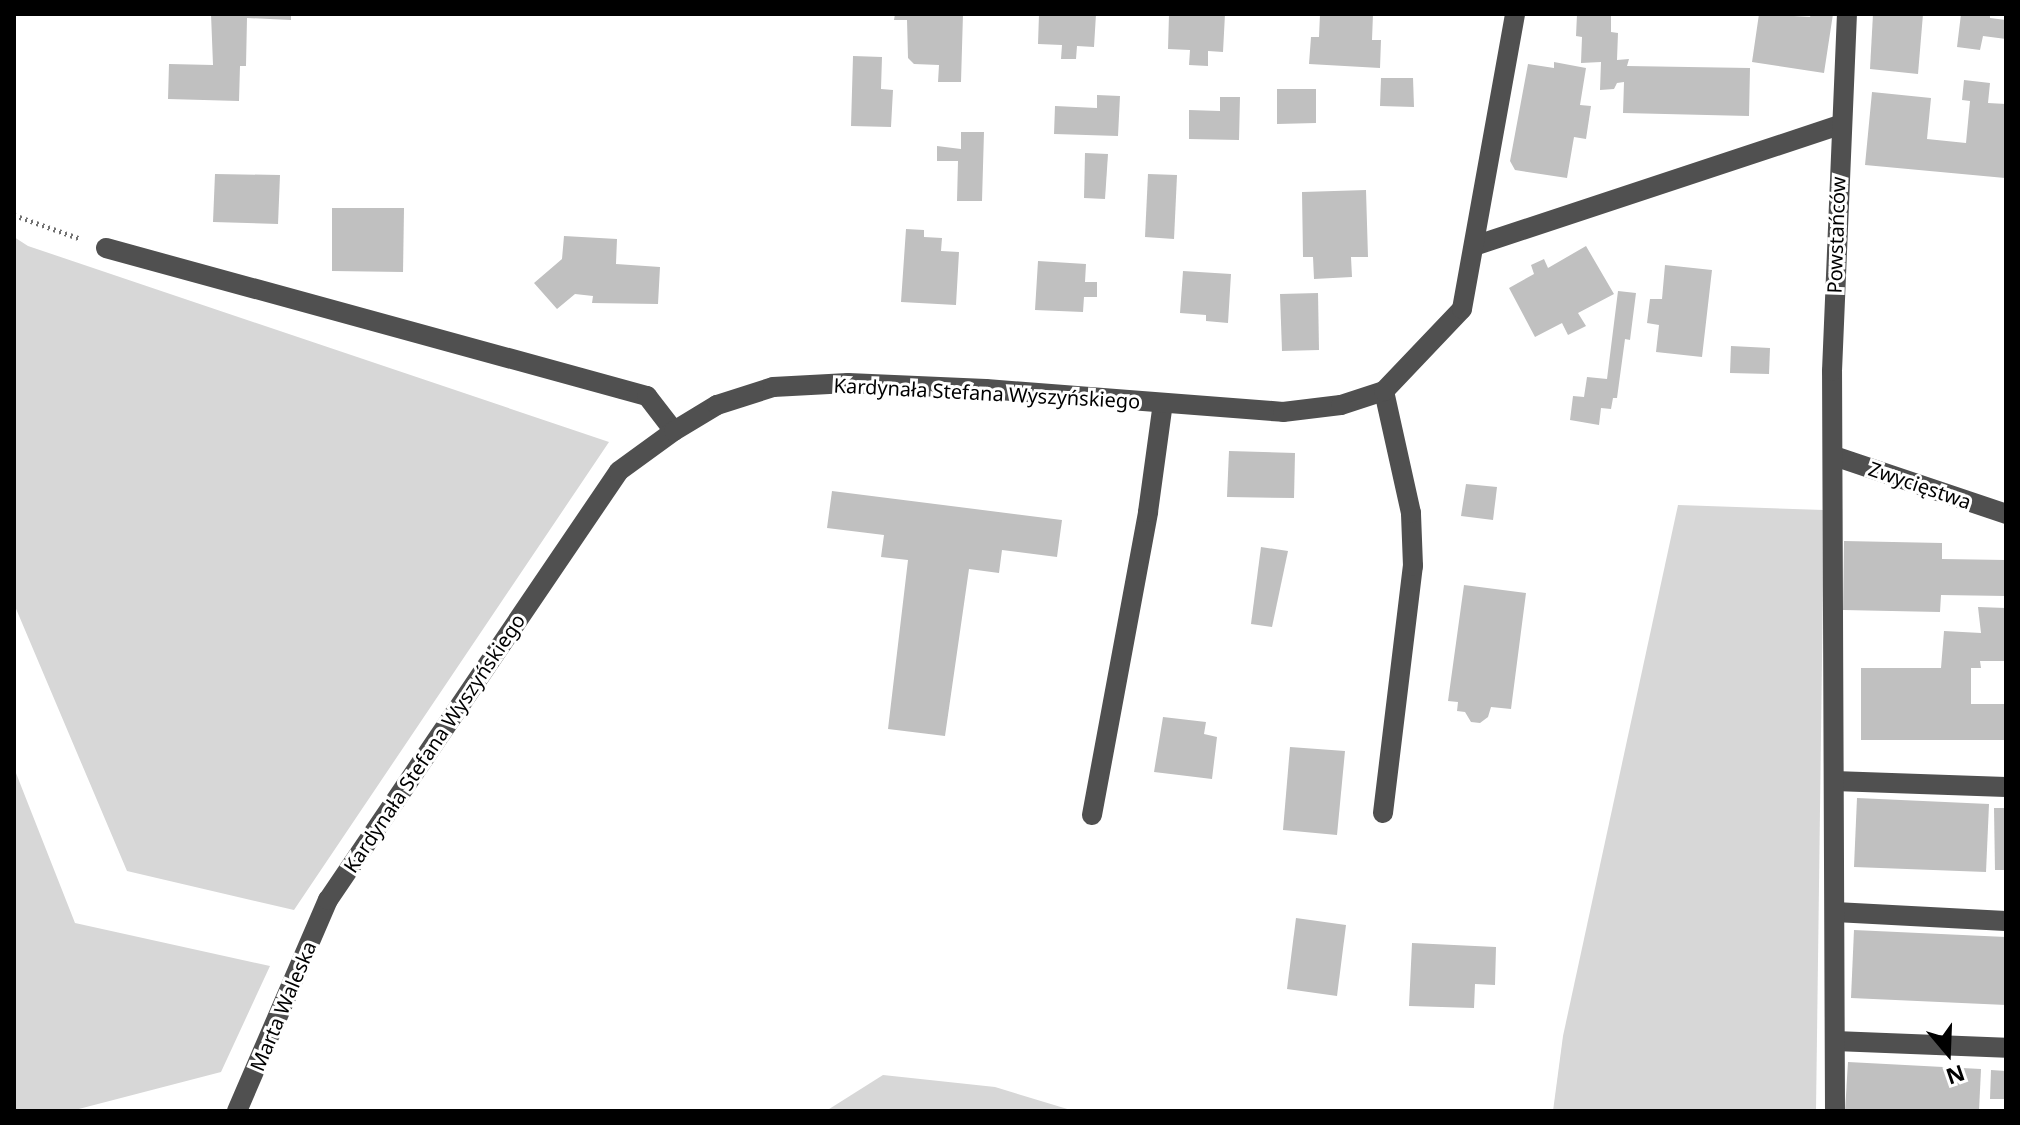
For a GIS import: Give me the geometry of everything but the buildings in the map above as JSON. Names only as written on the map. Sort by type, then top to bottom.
[{"type":"street","name":"Kardynała Stefana Wyszyńskiego","points":[[328,900],[619,471],[674,431],[717,405],[773,387],[848,383],[1283,412],[1341,405],[1384,391],[1462,309],[1515,14]]},
{"type":"street","name":"Powstańców","points":[[1835,1111],[1832,371],[1847,14]]},
{"type":"street","points":[[1474,246],[1840,125]]},
{"type":"street","points":[[106,248],[647,396],[674,431]]},
{"type":"street","points":[[1383,813],[1413,566],[1411,513],[1384,391]]},
{"type":"street","points":[[1092,815],[1148,512],[1163,403]]},
{"type":"street","name":"Zwycięstwa","points":[[1834,456],[2006,514]]},
{"type":"street","points":[[1834,781],[2006,787]]},
{"type":"street","name":"Marta Waleska","points":[[237,1111],[328,900]]},
{"type":"street","points":[[1835,912],[2006,921]]},
{"type":"street","points":[[1835,1041],[2006,1048]]},
{"type":"path","points":[[14,215],[106,248]]},
{"type":"shaded area","points":[[14,237],[28,246],[609,442],[294,910],[127,871],[14,604]]},
{"type":"shaded area","points":[[1678,505],[1824,510],[1816,1111],[1553,1111],[1563,1036]]},
{"type":"shaded area","points":[[14,768],[75,923],[270,966],[221,1072],[71,1111],[14,1111]]},
{"type":"shaded area","points":[[883,1075],[995,1087],[1074,1111],[826,1111]]}]
